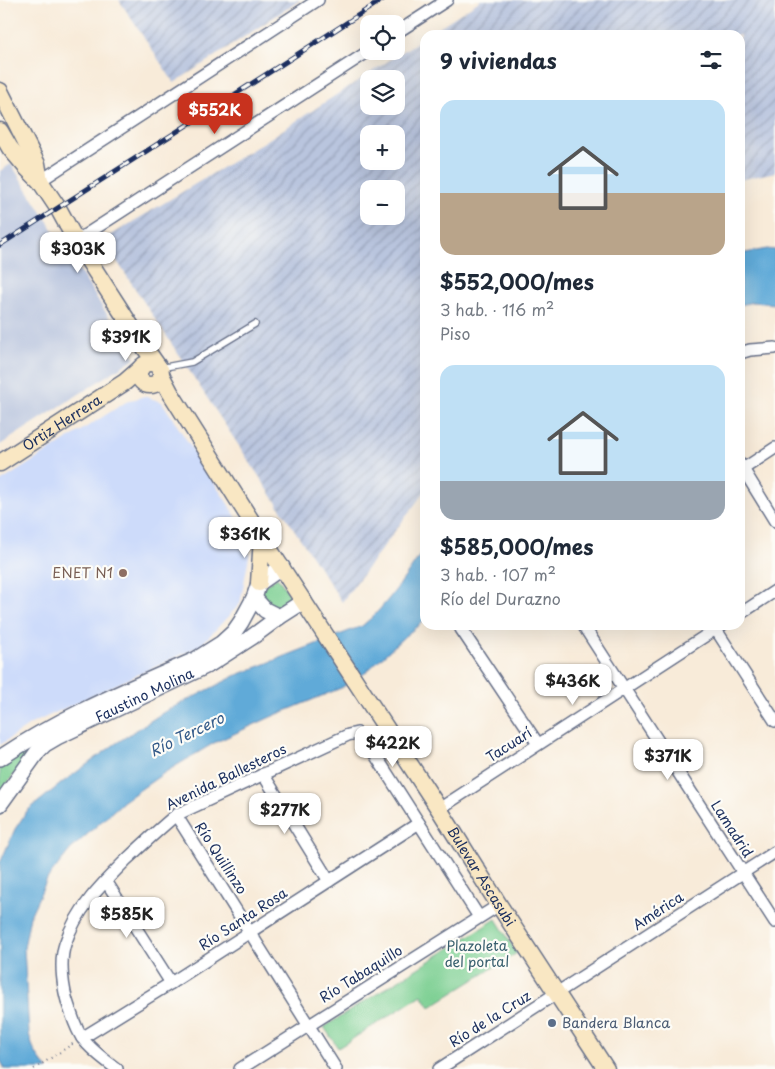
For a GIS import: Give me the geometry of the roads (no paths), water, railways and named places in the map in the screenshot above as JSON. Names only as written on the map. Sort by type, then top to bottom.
[{"type":"main road","points":[[0,91],[37,164],[40,181]]},
{"type":"main road","points":[[0,131],[5,151],[40,181]]},
{"type":"main road","name":"Bulevar Ascasubi","points":[[40,181],[58,208],[151,369],[170,392],[262,538],[606,1069]]},
{"type":"main road","name":"Ortiz Herrera","points":[[0,463],[125,382],[151,369]]},
{"type":"main road","points":[[256,590],[262,538]]},
{"type":"street","points":[[40,181],[318,0]]},
{"type":"street","points":[[405,27],[447,0]]},
{"type":"street","points":[[76,241],[360,57]]},
{"type":"street","points":[[5,151],[25,140]]},
{"type":"street","points":[[745,351],[775,348]]},
{"type":"street","points":[[745,464],[775,448]]},
{"type":"street","points":[[745,471],[775,521]]},
{"type":"street","name":"Faustino Molina","points":[[0,758],[38,734],[211,651],[234,632],[241,622],[256,590],[282,567]]},
{"type":"street","points":[[256,590],[265,610],[279,617]]},
{"type":"street","points":[[745,611],[775,591]]},
{"type":"street","name":"Faustino Molina","points":[[0,804],[45,744],[210,664],[304,601]]},
{"type":"street","points":[[463,630],[538,744]]},
{"type":"street","name":"Lamadrid","points":[[587,630],[775,922]]},
{"type":"street","name":"Tacuarí","points":[[439,809],[711,630]]},
{"type":"street","points":[[719,630],[775,722]]},
{"type":"street","name":"Avenida Ballesteros","points":[[117,1069],[94,1051],[82,1038],[73,1019],[65,994],[62,969],[65,945],[78,917],[90,899],[156,832],[176,815],[348,735],[358,733],[365,739],[418,823]]},
{"type":"street","points":[[262,774],[329,881]]},
{"type":"street","name":"Río Quillinzo","points":[[176,815],[336,1069]]},
{"type":"street","points":[[418,823],[479,917]]},
{"type":"street","name":"Río Santa Rosa","points":[[82,1038],[418,823]]},
{"type":"street","name":"América","points":[[557,994],[775,852]]},
{"type":"street","points":[[106,881],[170,983]]},
{"type":"street","name":"Río Tabaquillo","points":[[240,1069],[499,905]]},
{"type":"street","name":"Río de la Cruz","points":[[439,1069],[557,994]]},
{"type":"lane","points":[[151,369],[192,362],[255,324]]},
{"type":"water","points":[[767,249],[775,250],[775,304],[753,302],[745,304],[745,253]]},
{"type":"water","name":"Río Tercero","points":[[420,555],[420,624],[365,673],[341,688],[214,743],[164,773],[124,801],[70,850],[47,879],[30,916],[24,948],[29,1034],[36,1053],[48,1069],[5,1069],[0,1060],[0,863],[15,829],[27,811],[115,744],[164,712],[237,675],[362,626],[380,609]]},
{"type":"railway","points":[[0,245],[382,0]]},
{"type":"place","name":"ENET N1","points":[[123,573]]},
{"type":"place","name":"Bandera Blanca","points":[[552,1023]]},
{"type":"park label","name":"Plazoleta del portal","points":[[477,954]]}]
